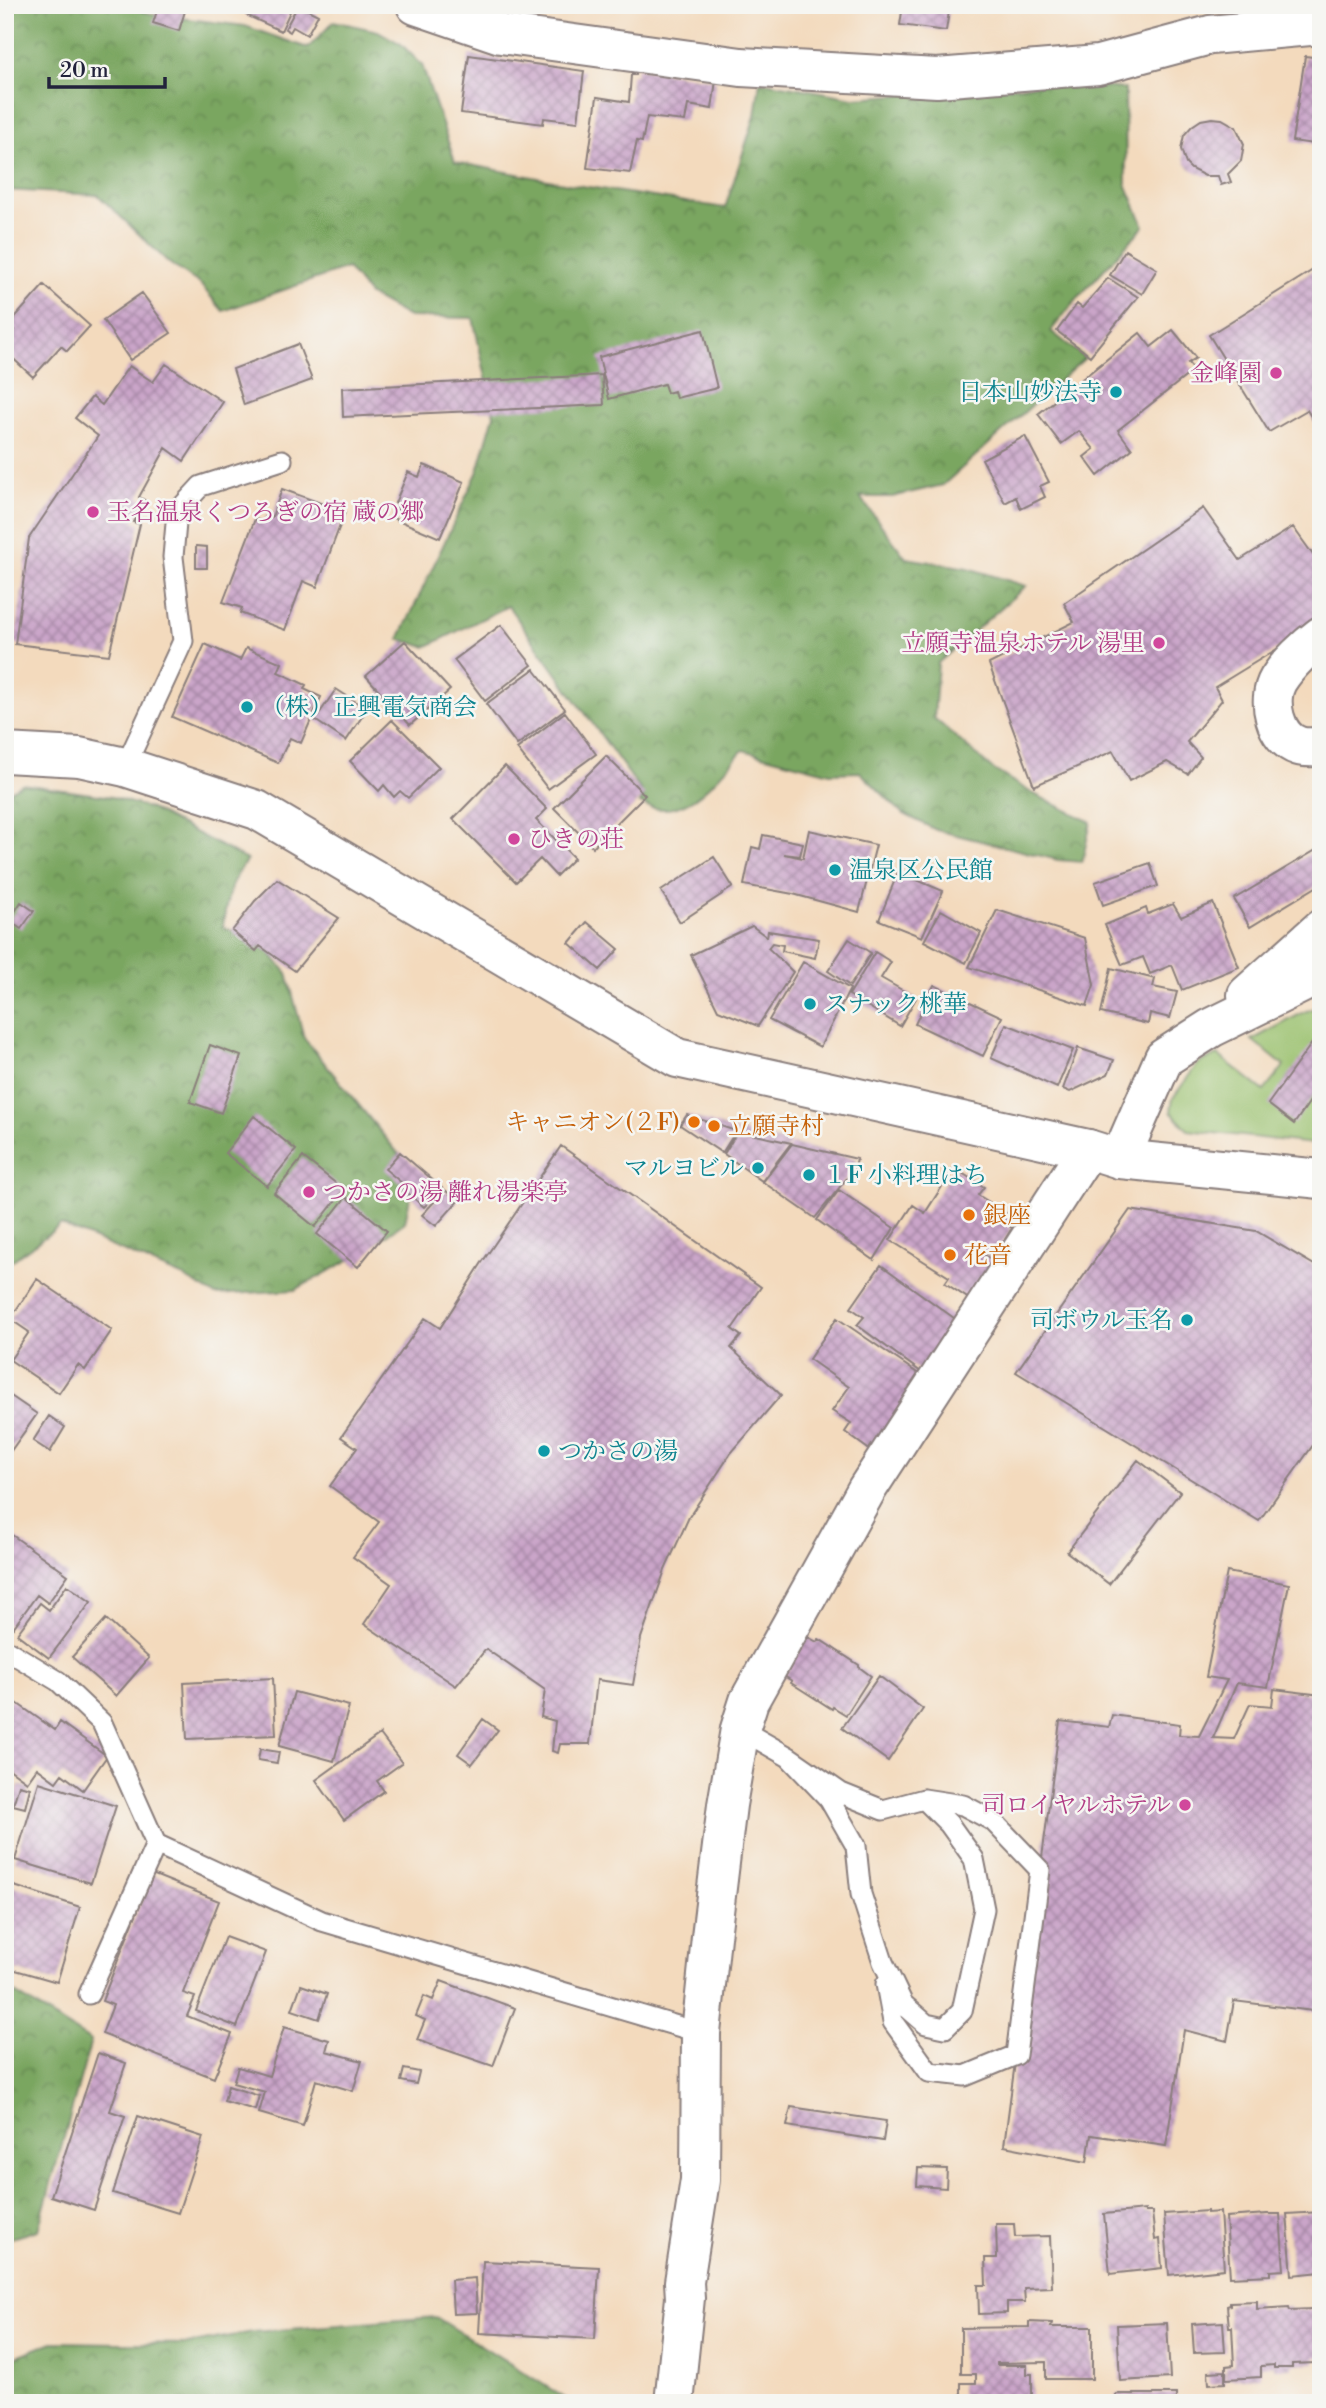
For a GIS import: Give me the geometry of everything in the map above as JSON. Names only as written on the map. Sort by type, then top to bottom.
[{"type":"street","points":[[416,5],[501,34],[741,67],[937,78],[1098,65],[1210,35],[1321,24]]},
{"type":"street","points":[[1321,636],[1310,644],[1277,681],[1274,699],[1276,720],[1282,736],[1299,747],[1321,747]]},
{"type":"street","points":[[5,753],[79,757],[125,767],[257,810],[677,1058],[1104,1154],[1321,1179]]},
{"type":"street","points":[[1211,1028],[1321,929]]},
{"type":"street","points":[[674,2403],[685,2298],[684,2282],[700,2180],[701,2032],[725,1818],[740,1729],[749,1701],[867,1489],[1104,1154],[1164,1058],[1211,1028],[1321,974]]},
{"type":"lane","points":[[125,767],[183,641],[173,557],[177,512],[201,486],[282,460]]},
{"type":"lane","points":[[5,1649],[58,1681],[102,1723],[156,1844],[323,1921],[701,2032]]},
{"type":"lane","points":[[740,1729],[789,1757],[841,1793],[883,1810],[924,1799],[964,1805],[993,1821],[1040,1870],[1016,2055],[965,2076],[929,2072],[893,2022],[883,1962]]},
{"type":"lane","points":[[789,1757],[829,1799],[856,1846],[861,1894],[883,1962],[903,2004],[926,2024],[945,2028],[962,2011],[984,1909],[974,1859],[948,1824],[924,1799]]},
{"type":"lane","points":[[89,1994],[156,1844]]},
{"type":"green space","points":[[5,5],[121,5],[156,15],[245,26],[308,48],[334,21],[378,31],[401,44],[422,65],[455,162],[569,184],[725,208],[755,116],[760,81],[854,98],[1062,83],[1125,89],[1126,184],[1144,226],[1051,331],[1085,358],[943,485],[892,497],[860,497],[906,558],[968,568],[1026,586],[938,663],[934,718],[991,768],[1032,793],[1091,822],[1082,862],[1058,860],[936,830],[902,813],[860,772],[830,773],[743,750],[698,796],[685,804],[656,809],[640,803],[644,795],[508,606],[426,647],[399,639],[478,471],[494,415],[473,318],[409,317],[369,295],[347,268],[223,311],[200,284],[169,263],[98,195],[5,190]]},
{"type":"green space","points":[[22,784],[112,797],[151,809],[247,860],[236,876],[230,892],[223,927],[245,936],[270,953],[287,973],[304,1038],[415,1174],[405,1222],[362,1253],[295,1290],[215,1295],[184,1277],[61,1225],[5,1266],[5,794]]},
{"type":"green space","points":[[1321,1006],[1321,1145],[1188,1130],[1171,1112],[1173,1098],[1198,1063],[1218,1055],[1264,1091],[1284,1066],[1252,1040],[1304,1012]]},
{"type":"green space","points":[[15,1993],[91,2041],[38,2230],[5,2240],[5,1994]]},
{"type":"green space","points":[[436,2317],[568,2400],[568,2403],[5,2403],[5,2361],[53,2342],[188,2344],[253,2332]]},
{"type":"building","points":[[159,5],[185,11],[179,31],[153,23]]},
{"type":"building","points":[[250,5],[293,5],[281,31],[246,15]]},
{"type":"building","points":[[298,5],[318,15],[307,35],[293,27],[290,32],[285,29]]},
{"type":"building","points":[[510,5],[543,5],[541,14]]},
{"type":"building","points":[[903,5],[950,5],[946,31],[900,25]]},
{"type":"building","points":[[469,55],[584,71],[578,122],[544,118],[543,124],[461,113]]},
{"type":"building","points":[[1305,56],[1321,58],[1321,145],[1292,141]]},
{"type":"building","points":[[637,68],[716,80],[712,109],[688,105],[685,121],[647,117],[642,142],[637,141],[630,173],[587,168],[597,97],[629,102],[631,75],[636,75]]},
{"type":"building","points":[[1222,119],[1236,127],[1244,144],[1241,161],[1228,174],[1231,182],[1221,185],[1218,176],[1205,176],[1191,169],[1186,164],[1181,149],[1184,135],[1192,126],[1201,120]]},
{"type":"building","points":[[1125,250],[1157,269],[1142,294],[1110,275]]},
{"type":"building","name":"金峰園","points":[[1321,265],[1321,433],[1307,410],[1269,432],[1209,335]]},
{"type":"building","points":[[1108,278],[1138,297],[1090,356],[1057,331],[1077,304],[1082,308]]},
{"type":"building","points":[[44,285],[90,326],[67,351],[61,346],[33,377],[5,351],[5,340],[14,330],[9,324]]},
{"type":"building","points":[[142,293],[171,333],[130,360],[103,320]]},
{"type":"building","points":[[703,330],[717,388],[676,398],[674,391],[667,393],[664,384],[609,399],[599,357]]},
{"type":"building","name":"日本山妙法寺","points":[[1173,330],[1196,358],[1188,363],[1194,370],[1118,430],[1132,449],[1098,476],[1084,457],[1094,449],[1079,431],[1061,444],[1038,414],[1140,333],[1151,347]]},
{"type":"building","points":[[298,344],[312,380],[244,405],[233,369]]},
{"type":"building","name":"玉名温泉くつろぎの宿 蔵の郷","points":[[166,364],[223,402],[184,461],[166,448],[139,497],[146,501],[133,522],[140,524],[109,655],[15,644],[29,538],[98,436],[75,418],[92,397],[102,405],[129,366],[153,382]]},
{"type":"building","points":[[602,375],[604,405],[343,417],[342,388]]},
{"type":"building","points":[[1025,436],[1049,482],[1040,486],[1045,497],[1021,509],[1016,497],[1005,503],[982,459]]},
{"type":"building","points":[[424,465],[464,482],[440,538],[393,518],[399,505],[395,503],[408,472],[419,477]]},
{"type":"building","points":[[282,489],[345,512],[317,587],[303,581],[285,630],[240,613],[242,608],[223,602],[255,519],[264,522],[267,515],[272,517]]},
{"type":"building","name":"立願寺温泉ホテル 湯里","points":[[1203,508],[1240,560],[1293,527],[1321,566],[1321,622],[1215,687],[1222,700],[1187,742],[1201,757],[1188,774],[1167,762],[1129,781],[1113,751],[1034,786],[989,664],[1074,622],[1064,603]]},
{"type":"building","points":[[196,546],[207,547],[207,568],[196,568]]},
{"type":"building","points":[[501,625],[532,665],[485,701],[454,660]]},
{"type":"building","points":[[405,641],[450,690],[410,725],[366,676]]},
{"type":"building","name":"（株）正興電気商会","points":[[205,644],[240,660],[246,648],[282,663],[278,672],[306,685],[304,689],[321,697],[301,743],[290,738],[278,763],[172,717]]},
{"type":"building","points":[[534,669],[565,709],[517,745],[486,704]]},
{"type":"building","points":[[336,689],[367,709],[346,741],[315,720]]},
{"type":"building","points":[[565,712],[596,754],[548,789],[517,749]]},
{"type":"building","points":[[392,720],[439,767],[408,798],[400,791],[394,797],[384,785],[379,791],[350,761]]},
{"type":"building","points":[[606,756],[645,795],[593,847],[554,808]]},
{"type":"building","name":"ひきの荘","points":[[505,766],[547,809],[536,820],[574,858],[556,876],[540,859],[516,882],[453,819]]},
{"type":"building","name":"温泉区公民館","points":[[809,830],[876,845],[859,912],[793,894],[744,885],[752,847],[760,849],[763,835],[803,843],[800,856],[784,854],[803,858]]},
{"type":"building","points":[[1321,847],[1321,884],[1250,927],[1234,899]]},
{"type":"building","points":[[714,857],[733,887],[680,922],[661,891]]},
{"type":"building","points":[[1150,863],[1158,886],[1103,905],[1095,882]]},
{"type":"building","points":[[898,872],[943,891],[922,937],[879,920]]},
{"type":"building","points":[[277,879],[339,918],[295,971],[260,946],[256,951],[232,931],[255,901]]},
{"type":"building","points":[[21,902],[34,911],[21,929],[9,921]]},
{"type":"building","points":[[1213,903],[1239,967],[1182,990],[1172,965],[1150,974],[1143,957],[1122,965],[1105,925],[1146,908],[1148,914],[1173,904],[1181,917]]},
{"type":"building","points":[[941,910],[981,933],[966,963],[924,941]]},
{"type":"building","points":[[997,910],[1085,938],[1094,985],[1087,1006],[969,967]]},
{"type":"building","points":[[587,922],[619,949],[600,970],[569,943]]},
{"type":"building","points":[[752,926],[767,937],[768,931],[819,939],[815,958],[782,951],[783,945],[772,943],[768,948],[793,972],[758,1026],[718,1010],[691,955]]},
{"type":"building","points":[[849,939],[871,953],[850,986],[828,971]]},
{"type":"building","points":[[875,952],[891,962],[881,978],[916,998],[900,1026],[849,995]]},
{"type":"building","name":"スナック桃華","points":[[803,962],[850,989],[820,1047],[769,1020]]},
{"type":"building","points":[[1111,968],[1155,979],[1153,987],[1177,992],[1170,1018],[1150,1013],[1148,1024],[1101,1013]]},
{"type":"building","points":[[934,985],[1002,1017],[983,1056],[915,1024]]},
{"type":"building","points":[[1006,1024],[1073,1050],[1057,1088],[991,1058]]},
{"type":"building","points":[[1312,1043],[1321,1049],[1321,1098],[1315,1094],[1294,1124],[1268,1104]]},
{"type":"building","points":[[210,1045],[241,1056],[221,1113],[190,1102]]},
{"type":"building","points":[[1078,1048],[1114,1060],[1108,1074],[1070,1092],[1063,1089]]},
{"type":"building","points":[[687,1115],[736,1131],[722,1153],[680,1125]]},
{"type":"building","points":[[254,1116],[296,1150],[267,1186],[225,1153]]},
{"type":"building","name":"マルヨビル","points":[[738,1131],[791,1143],[762,1181],[724,1154]]},
{"type":"building","name":"１F 小料理はち","points":[[792,1144],[857,1159],[855,1168],[815,1218],[763,1182]]},
{"type":"building","name":"つかさの湯","points":[[561,1146],[761,1287],[732,1329],[741,1336],[731,1348],[781,1395],[731,1453],[689,1517],[665,1570],[641,1638],[633,1685],[597,1680],[590,1744],[560,1744],[558,1753],[552,1751],[555,1721],[541,1717],[545,1690],[486,1649],[456,1686],[364,1624],[391,1584],[353,1557],[379,1522],[330,1486],[357,1448],[341,1437],[425,1318],[440,1328]]},
{"type":"building","points":[[400,1152],[442,1188],[424,1207],[385,1169]]},
{"type":"building","name":"つかさの湯 離れ湯楽亭","points":[[303,1157],[344,1190],[315,1227],[274,1193]]},
{"type":"building","points":[[954,1168],[984,1187],[978,1195],[1014,1218],[1009,1226],[1012,1228],[994,1257],[975,1245],[974,1248],[997,1263],[972,1301],[945,1283],[949,1277],[890,1240],[913,1205],[925,1213]]},
{"type":"building","points":[[445,1190],[458,1201],[436,1226],[422,1215]]},
{"type":"building","points":[[839,1190],[894,1228],[874,1260],[817,1220]]},
{"type":"building","points":[[346,1197],[387,1231],[358,1267],[317,1234]]},
{"type":"building","name":"司ボウル玉名","points":[[1130,1210],[1256,1231],[1321,1269],[1321,1434],[1259,1521],[1016,1372]]},
{"type":"building","points":[[881,1265],[958,1321],[921,1372],[857,1325],[864,1317],[851,1308]]},
{"type":"building","points":[[37,1279],[112,1330],[85,1370],[78,1365],[59,1393],[10,1360],[29,1332],[10,1319]]},
{"type":"building","points":[[837,1318],[923,1377],[871,1451],[845,1432],[851,1423],[832,1411],[849,1387],[809,1359]]},
{"type":"building","points":[[5,1392],[37,1414],[5,1459]]},
{"type":"building","points":[[49,1416],[65,1427],[50,1452],[33,1441]]},
{"type":"building","points":[[1138,1460],[1180,1492],[1109,1584],[1067,1552]]},
{"type":"building","points":[[5,1530],[68,1575],[48,1603],[37,1595],[13,1628],[5,1622]]},
{"type":"building","name":"司ロイヤルホテル","points":[[1227,1572],[1289,1584],[1268,1687],[1237,1683],[1213,1738],[1234,1739],[1250,1704],[1272,1706],[1274,1689],[1321,1695],[1321,2012],[1234,2001],[1227,2041],[1184,2030],[1166,2146],[1091,2135],[1087,2162],[1004,2146],[1060,1721],[1109,1727],[1112,1715],[1180,1724],[1179,1735],[1199,1736],[1227,1680],[1206,1677]]},
{"type":"building","points":[[67,1585],[91,1602],[49,1658],[17,1634],[40,1603],[49,1610]]},
{"type":"building","points":[[106,1619],[149,1658],[116,1696],[72,1657]]},
{"type":"building","points":[[808,1637],[817,1642],[819,1639],[871,1676],[846,1715],[833,1707],[832,1709],[784,1676]]},
{"type":"building","points":[[879,1676],[923,1709],[888,1761],[842,1728]]},
{"type":"building","points":[[273,1678],[276,1735],[187,1739],[184,1683]]},
{"type":"building","points":[[294,1692],[349,1706],[334,1761],[279,1746]]},
{"type":"building","points":[[11,1699],[55,1730],[60,1722],[107,1756],[83,1790],[62,1774],[56,1782],[37,1768],[27,1782],[5,1766],[5,1707]]},
{"type":"building","points":[[483,1719],[498,1730],[472,1764],[458,1754]]},
{"type":"building","points":[[380,1734],[402,1763],[377,1781],[384,1791],[344,1820],[316,1780]]},
{"type":"building","points":[[260,1749],[279,1752],[277,1763],[258,1760]]},
{"type":"building","points":[[39,1782],[116,1806],[91,1883],[15,1860]]},
{"type":"building","points":[[19,1785],[30,1788],[25,1808],[13,1805]]},
{"type":"building","points":[[152,1874],[219,1901],[183,1993],[195,1997],[187,2016],[232,2034],[214,2078],[102,2034],[113,2005],[102,2001]]},
{"type":"building","points":[[11,1885],[80,1907],[57,1982],[5,1967],[5,1903]]},
{"type":"building","points":[[225,1937],[266,1952],[237,2027],[196,2011]]},
{"type":"building","points":[[441,1981],[515,2008],[493,2066],[417,2040],[425,2020],[416,2016],[424,1996],[433,2000]]},
{"type":"building","points":[[301,1985],[327,1994],[319,2019],[292,2010]]},
{"type":"building","points":[[284,2027],[329,2040],[326,2051],[362,2061],[353,2091],[316,2080],[303,2126],[259,2113],[265,2092],[233,2083],[238,2067],[269,2076]]},
{"type":"building","points":[[98,2053],[126,2063],[110,2111],[125,2116],[94,2210],[51,2196]]},
{"type":"building","points":[[404,2069],[419,2072],[416,2084],[401,2081]]},
{"type":"building","points":[[228,2086],[259,2096],[255,2110],[224,2101]]},
{"type":"building","points":[[791,2107],[886,2121],[883,2141],[787,2126]]},
{"type":"building","points":[[138,2116],[203,2137],[178,2213],[113,2193]]},
{"type":"building","points":[[918,2168],[947,2169],[946,2188],[917,2186]]},
{"type":"building","points":[[1145,2210],[1152,2212],[1155,2240],[1160,2239],[1162,2268],[1110,2274],[1104,2214]]},
{"type":"building","points":[[1220,2212],[1224,2269],[1169,2275],[1164,2214]]},
{"type":"building","points":[[1321,2212],[1321,2272],[1292,2275],[1287,2214]]},
{"type":"building","points":[[1280,2214],[1284,2270],[1270,2271],[1270,2275],[1230,2277],[1226,2217]]},
{"type":"building","points":[[996,2224],[1014,2224],[1015,2237],[1050,2236],[1052,2287],[1024,2288],[1025,2302],[1007,2302],[1007,2313],[979,2314],[978,2285],[986,2285],[985,2258],[997,2258]]},
{"type":"building","points":[[483,2261],[599,2267],[595,2339],[479,2333]]},
{"type":"building","points":[[475,2278],[477,2313],[453,2314],[451,2280]]},
{"type":"building","points":[[1257,2301],[1257,2309],[1289,2307],[1290,2310],[1312,2309],[1312,2314],[1321,2314],[1321,2357],[1315,2357],[1315,2363],[1292,2364],[1292,2368],[1261,2366],[1261,2377],[1226,2379],[1226,2366],[1234,2365],[1232,2327],[1229,2327],[1227,2306],[1230,2302]]},
{"type":"building","points":[[1029,2322],[1052,2323],[1051,2327],[1092,2327],[1092,2379],[1046,2379],[1046,2362],[997,2363],[1027,2365],[1027,2374],[1032,2374],[1032,2403],[961,2403],[961,2383],[976,2383],[976,2374],[961,2374],[961,2328],[1029,2327]]},
{"type":"building","points":[[1223,2322],[1225,2352],[1194,2353],[1192,2324]]},
{"type":"building","points":[[1167,2323],[1170,2378],[1120,2381],[1117,2325]]},
{"type":"building","points":[[1225,2371],[1225,2383],[1209,2384],[1208,2372]]},
{"type":"building","points":[[1116,2394],[1176,2394],[1176,2403],[1116,2403]]},
{"type":"building","points":[[1321,2398],[1321,2403],[1267,2403],[1267,2400]]},
{"type":"place","name":"金峰園","points":[[1276,373]]},
{"type":"place","name":"日本山妙法寺","points":[[1116,392]]},
{"type":"place","name":"玉名温泉くつろぎの宿 蔵の郷","points":[[93,512]]},
{"type":"place","name":"立願寺温泉ホテル 湯里","points":[[1159,643]]},
{"type":"place","name":"（株）正興電気商会","points":[[247,707]]},
{"type":"place","name":"ひきの荘","points":[[514,839]]},
{"type":"place","name":"温泉区公民館","points":[[835,870]]},
{"type":"place","name":"スナック桃華","points":[[810,1004]]},
{"type":"place","name":"キャニオン(２F)","points":[[694,1122]]},
{"type":"place","name":"立願寺村","points":[[714,1126]]},
{"type":"place","name":"マルヨビル","points":[[758,1168]]},
{"type":"place","name":"１F 小料理はち","points":[[809,1175]]},
{"type":"place","name":"つかさの湯 離れ湯楽亭","points":[[309,1192]]},
{"type":"place","name":"銀座","points":[[969,1215]]},
{"type":"place","name":"花音","points":[[950,1255]]},
{"type":"place","name":"司ボウル玉名","points":[[1187,1320]]},
{"type":"place","name":"つかさの湯","points":[[544,1451]]},
{"type":"place","name":"司ロイヤルホテル","points":[[1185,1805]]}]
